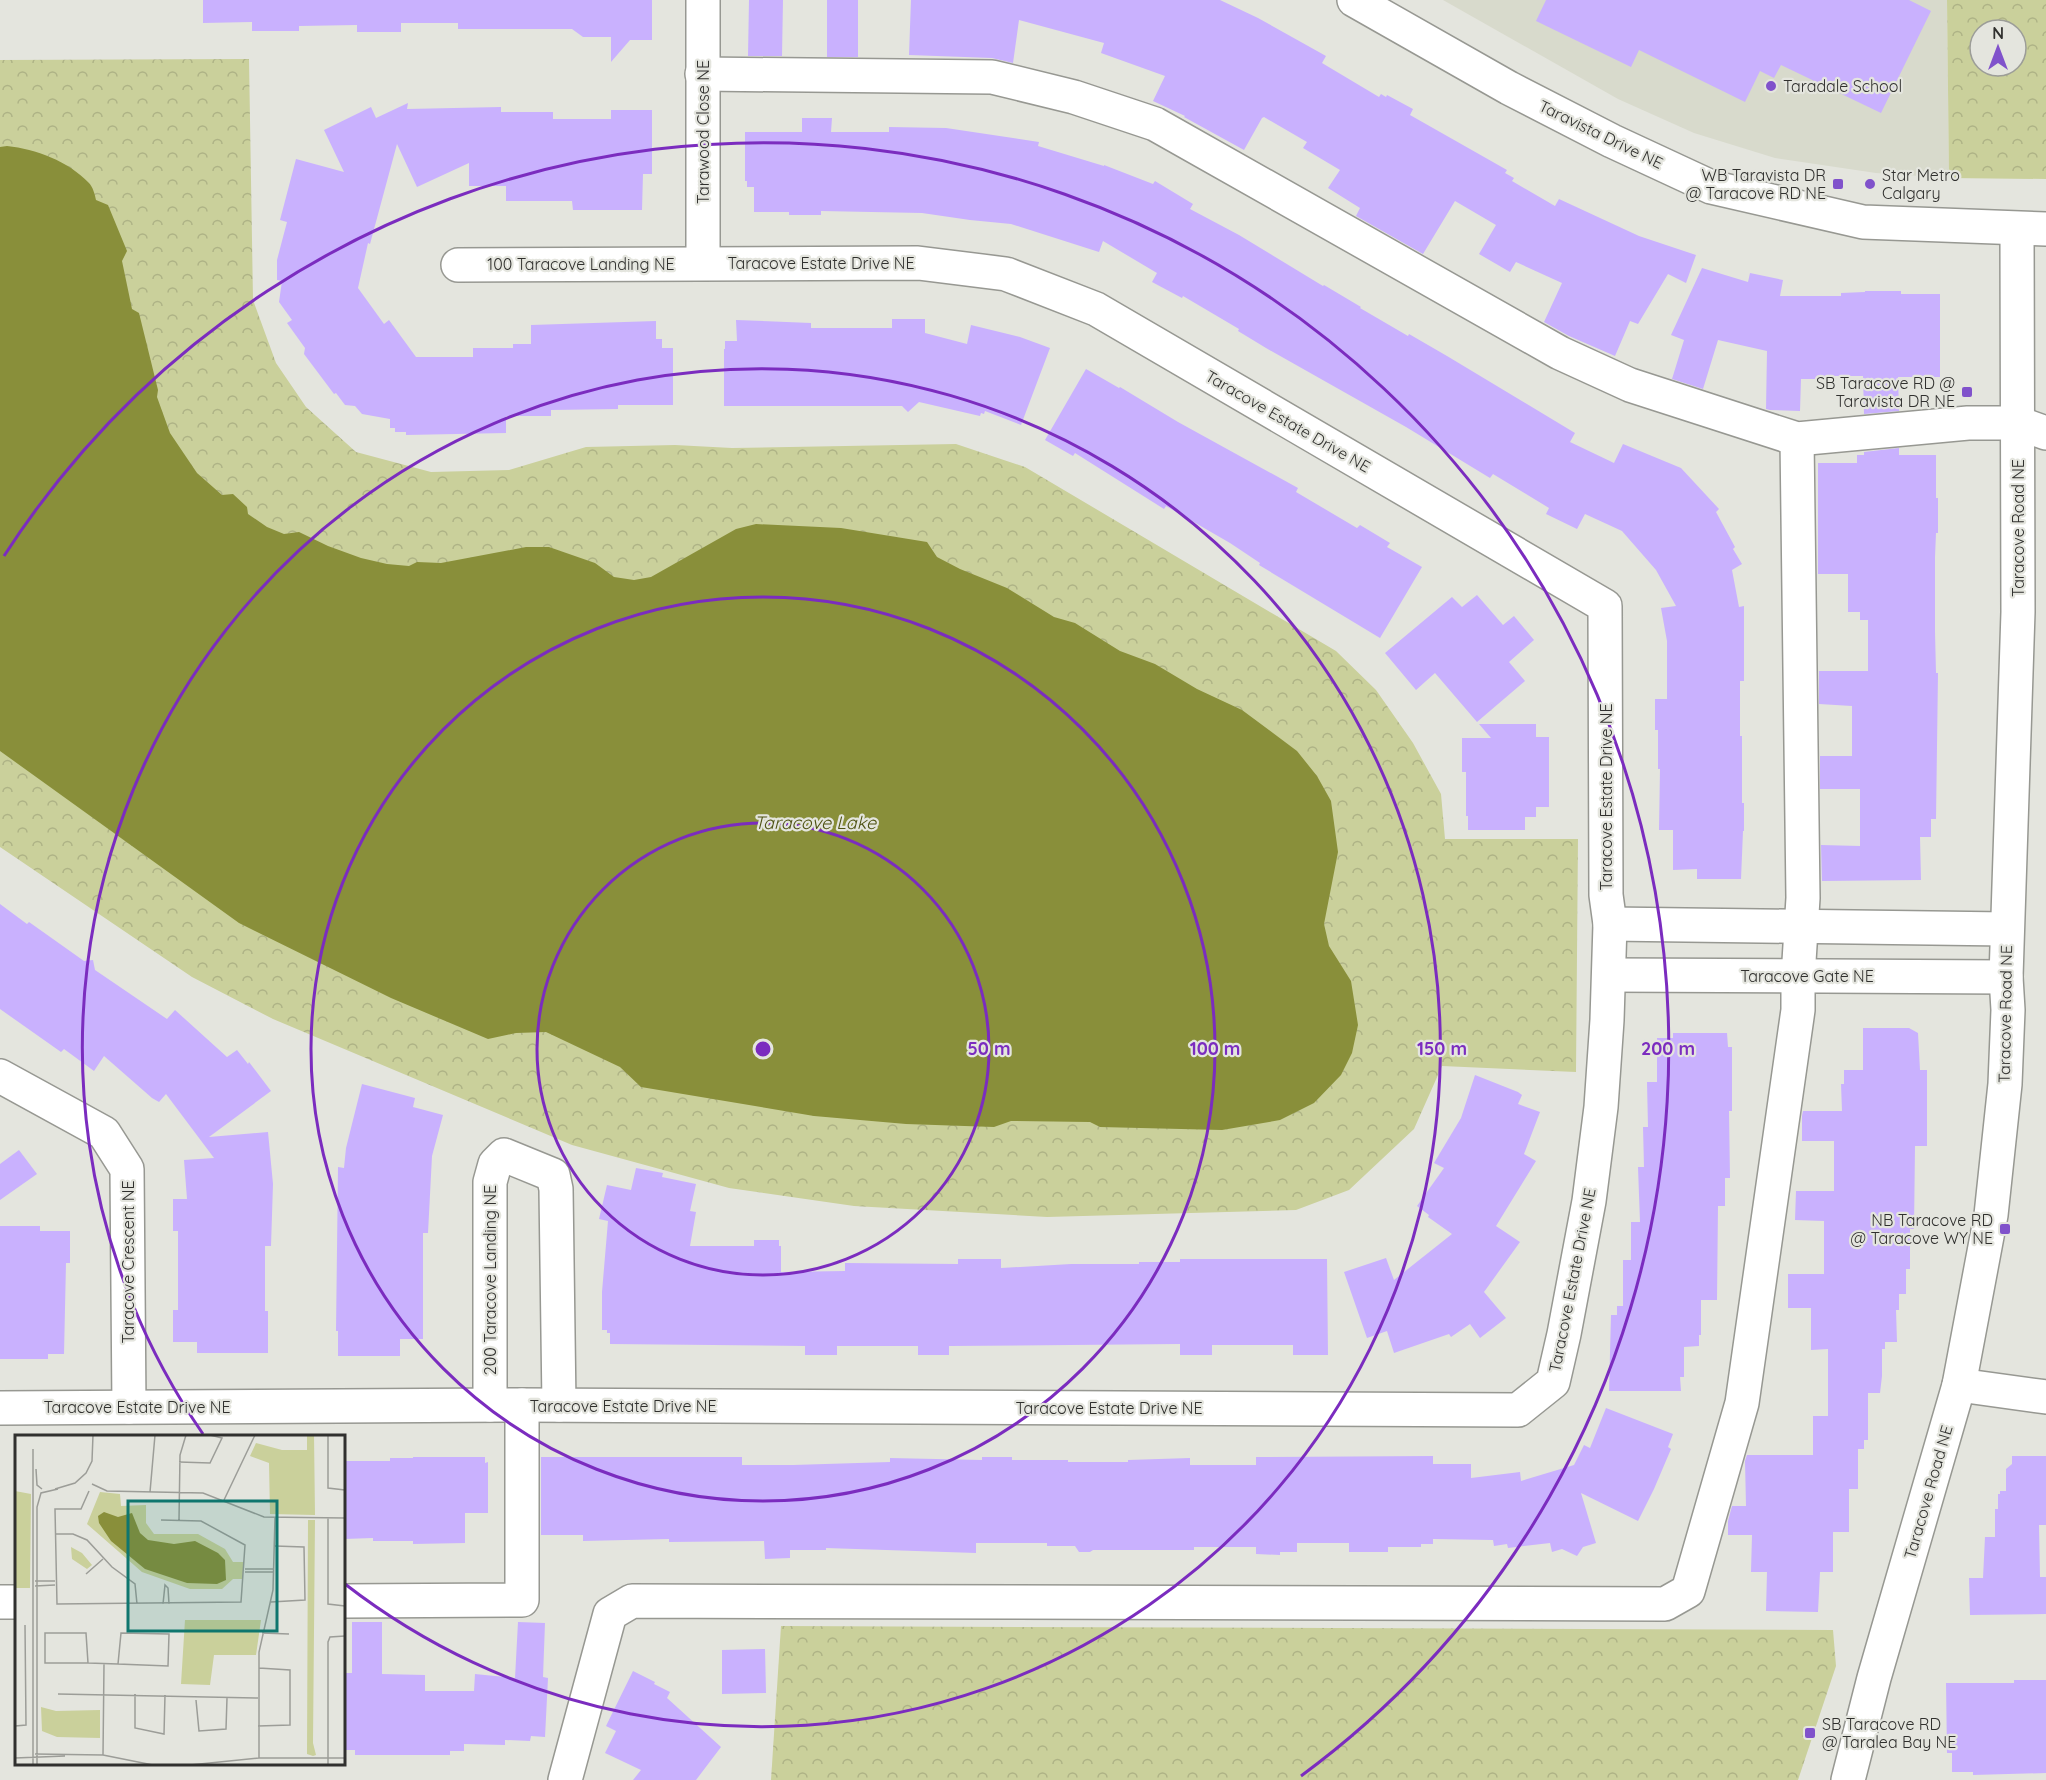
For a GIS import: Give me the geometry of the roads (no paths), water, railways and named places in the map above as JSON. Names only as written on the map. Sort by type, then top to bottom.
[{"type":"street","name":"Tarawood Close NE","points":[[703,0],[703,263]]},
{"type":"street","name":"Taravista Drive NE","points":[[1354,0],[1509,88],[1612,141],[1711,187],[1863,222],[2032,229]]},
{"type":"street","points":[[702,74],[992,77],[1074,97],[1155,124],[1560,353],[1630,385],[1797,439],[1968,423],[2032,428]]},
{"type":"street","name":"Taracove Road NE","points":[[1848,1780],[1874,1678],[1959,1385],[1991,1215],[2005,1084],[2008,1010],[2007,929],[2032,612],[2032,229]]},
{"type":"street","name":"100 Taracove Landing NE","points":[[458,265],[703,263]]},
{"type":"street","name":"Taracove Estate Drive NE","points":[[0,1408],[559,1405],[1518,1410],[1552,1382],[1564,1334],[1589,1201],[1601,1107],[1610,924],[1606,895],[1605,606],[1096,309],[1006,274],[918,263],[703,263]]},
{"type":"street","points":[[565,1780],[610,1614],[632,1601],[1665,1604],[1688,1591],[1742,1403],[1798,1010],[1802,927],[1797,439]]},
{"type":"street","points":[[1610,924],[2007,929]]},
{"type":"street","name":"Taracove Gate NE","points":[[1609,975],[2006,976]]},
{"type":"street","name":"Taracove Crescent NE","points":[[0,1076],[104,1133],[127,1169],[129,1407]]},
{"type":"street","name":"200 Taracove Landing NE","points":[[489,1405],[490,1182],[495,1164],[504,1155],[553,1175],[556,1189],[559,1405]]},
{"type":"street","points":[[1959,1385],[2046,1397]]},
{"type":"street","points":[[345,1601],[522,1600],[522,1405]]},
{"type":"water","name":"Taracove Lake","points":[[7,146],[40,153],[61,162],[89,183],[96,200],[108,205],[127,251],[122,261],[132,309],[139,313],[158,390],[157,397],[170,433],[197,473],[222,495],[233,494],[247,507],[248,514],[267,527],[284,534],[299,532],[361,558],[409,566],[417,562],[441,563],[526,547],[549,547],[595,563],[614,577],[634,580],[651,577],[736,529],[756,524],[841,528],[927,542],[937,557],[1007,588],[1054,617],[1075,623],[1120,651],[1155,664],[1197,689],[1242,710],[1297,751],[1317,776],[1331,801],[1338,852],[1324,924],[1329,946],[1351,981],[1358,1025],[1352,1053],[1341,1075],[1314,1103],[1280,1120],[1222,1130],[1100,1127],[1090,1122],[1011,1121],[994,1127],[906,1124],[814,1116],[641,1087],[620,1067],[546,1032],[516,1033],[488,1039],[391,998],[239,923],[0,751],[0,147]]},
{"type":"place","name":"Taradale School","points":[[1771,86]]},
{"type":"place","name":"WB Taravista DR @ Taracove RD NE","points":[[1838,184]]},
{"type":"place","name":"Star Metro Calgary","points":[[1870,184]]},
{"type":"place","name":"SB Taracove RD @ Taravista DR NE","points":[[1967,392]]},
{"type":"place","name":"NB Taracove RD @ Taracove WY NE","points":[[2005,1229]]},
{"type":"place","name":"SB Taracove RD @ Taralea Bay NE","points":[[1810,1733]]}]
